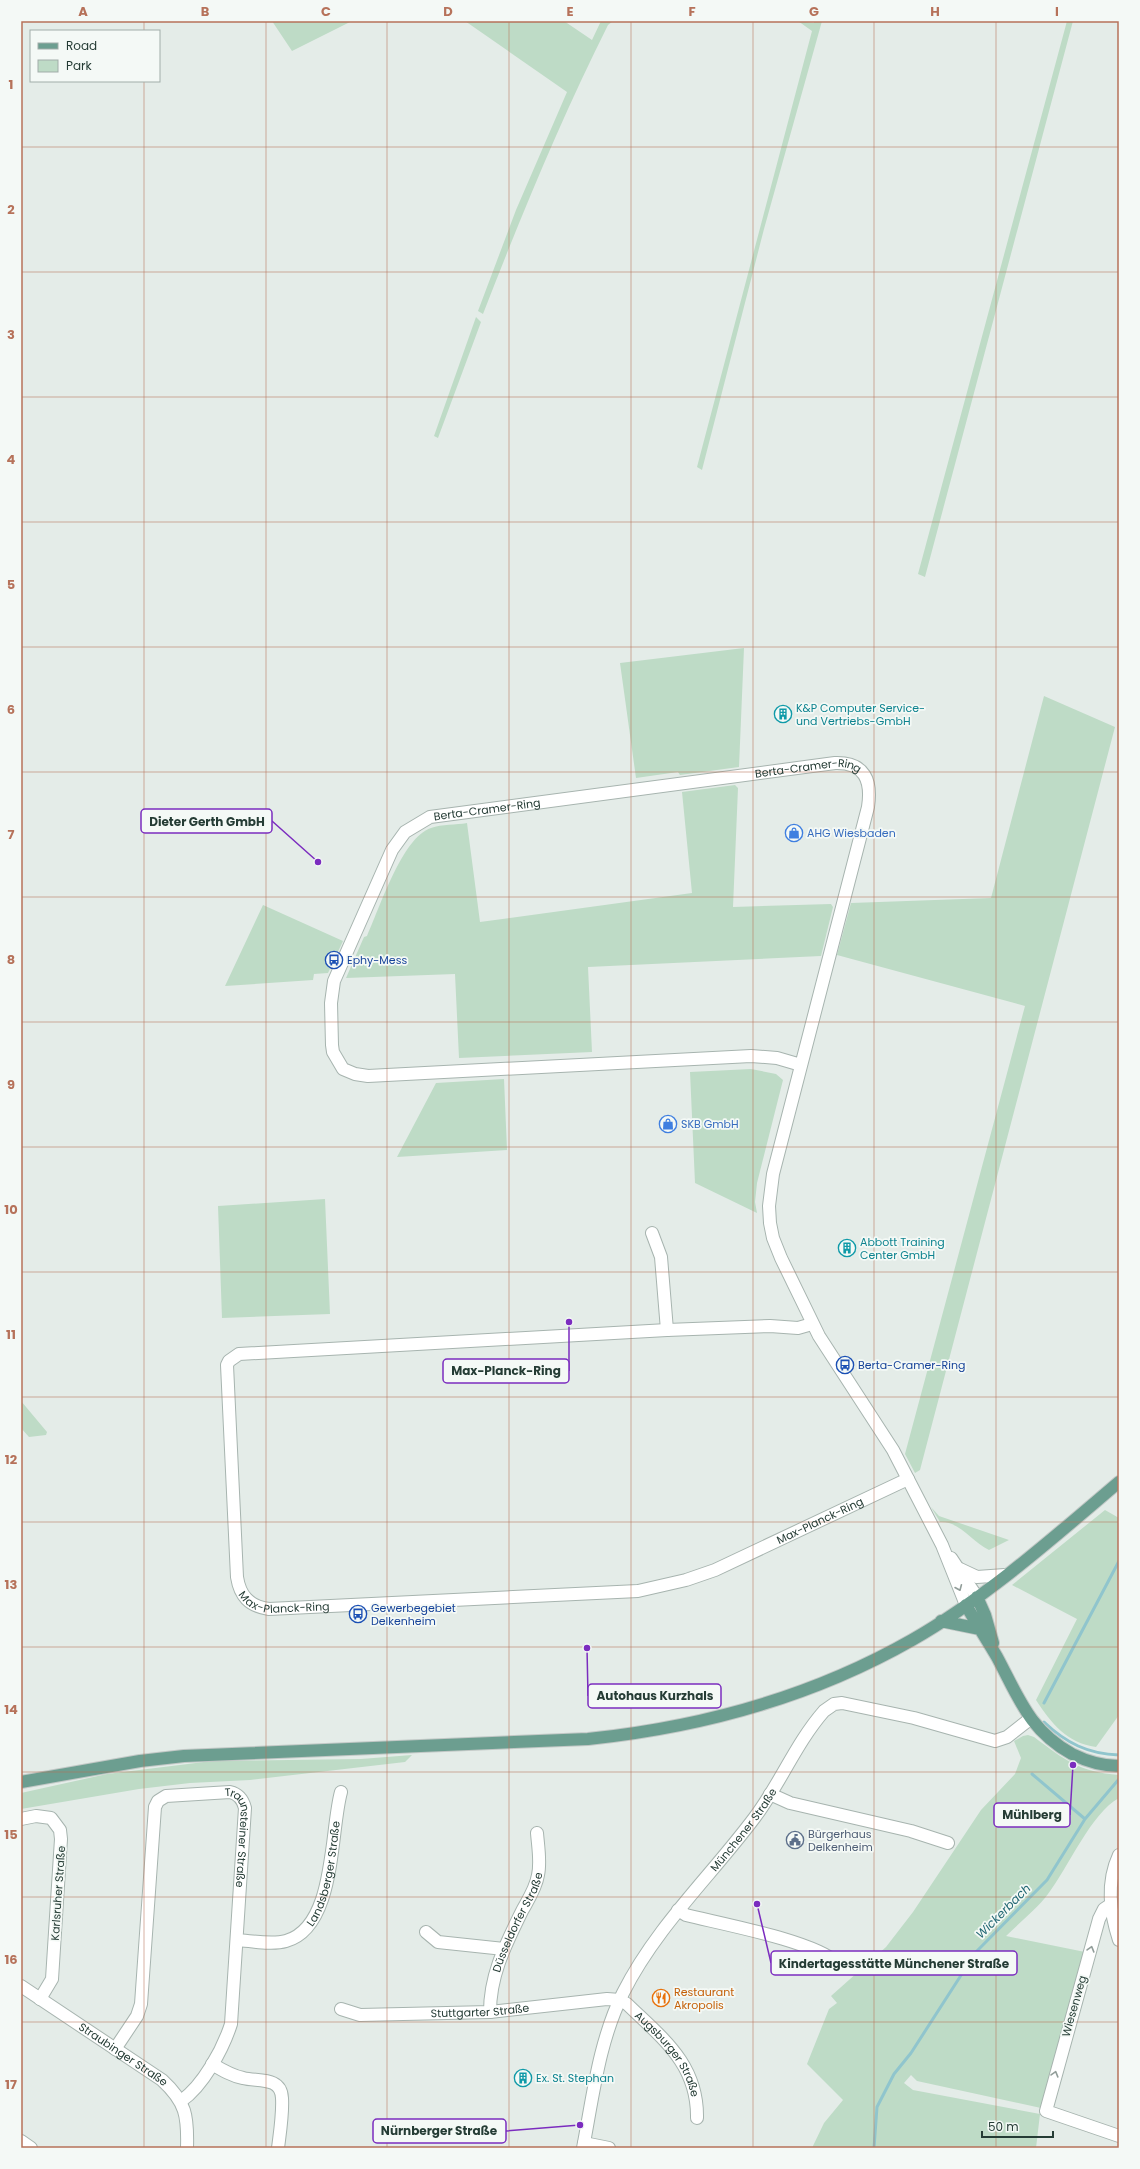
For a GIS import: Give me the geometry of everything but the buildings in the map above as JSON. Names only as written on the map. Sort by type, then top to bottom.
[{"type":"main road","points":[[21,1782],[140,1761],[184,1756],[553,1742],[655,1731],[720,1718],[804,1691],[882,1656],[942,1622],[1005,1575],[1119,1482]]},
{"type":"main road","points":[[976,1597],[987,1621],[997,1657]]},
{"type":"main road","points":[[966,1605],[997,1657],[1030,1719],[1050,1739],[1062,1748],[1095,1763],[1117,1766]]},
{"type":"main road","points":[[942,1622],[980,1629]]},
{"type":"street","name":"Berta-Cramer-Ring","points":[[801,1064],[777,1058],[751,1056],[368,1076],[355,1074],[343,1069],[333,1052],[331,1003],[332,990],[342,962],[392,850],[405,832],[430,817],[823,764],[848,764],[858,769],[867,779],[870,794],[868,807],[773,1174],[769,1206],[770,1223],[776,1246],[812,1324]]},
{"type":"street","points":[[652,1233],[661,1257],[667,1330]]},
{"type":"street","name":"Max-Planck-Ring","points":[[812,1324],[798,1328],[770,1326],[667,1330],[248,1352],[234,1357],[227,1365],[236,1577],[242,1596],[258,1607],[269,1609],[638,1591],[686,1580],[727,1565],[908,1479]]},
{"type":"street","points":[[812,1324],[875,1420],[908,1479],[942,1545],[966,1605]]},
{"type":"street","points":[[942,1545],[960,1569],[976,1597]]},
{"type":"street","points":[[960,1569],[977,1577],[1005,1575]]},
{"type":"street","name":"Münchener Straße","points":[[584,2146],[602,2051],[620,2000],[646,1953],[678,1910],[740,1837],[770,1794],[820,1716],[834,1704],[856,1705],[914,1718],[990,1740],[999,1740],[1007,1737],[1030,1719]]},
{"type":"street","name":"Traunsteiner Straße","points":[[115,2049],[137,2016],[141,2004],[155,1807],[158,1801],[166,1796],[230,1792],[236,1794],[244,1803],[245,1808],[232,2024],[226,2041],[212,2064],[192,2093],[181,2101]]},
{"type":"street","name":"Landsberger Straße","points":[[237,1940],[285,1942],[298,1936],[311,1922],[328,1876],[333,1849],[336,1812],[341,1792]]},
{"type":"street","points":[[770,1794],[790,1803],[905,1829],[948,1843]]},
{"type":"street","name":"Karlsruher Straße","points":[[21,1819],[36,1816],[51,1818],[60,1830],[62,1839],[52,1979],[40,1999]]},
{"type":"street","name":"Düsseldorfer Straße","points":[[490,2012],[492,1985],[504,1949],[537,1879],[539,1864],[537,1833]]},
{"type":"street","points":[[1119,1855],[1113,1873],[1110,1905],[1119,1940]]},
{"type":"street","name":"Wiesenweg","points":[[1110,1905],[1104,1909],[1099,1919],[1046,2112],[1119,2136]]},
{"type":"street","points":[[678,1910],[686,1915],[803,1945],[832,1958],[837,1964]]},
{"type":"street","points":[[426,1932],[438,1942],[504,1949]]},
{"type":"street","name":"Straubinger Straße","points":[[21,1986],[162,2080],[181,2101],[188,2124],[187,2148]]},
{"type":"street","name":"Stuttgarter Straße","points":[[341,2008],[360,2015],[490,2012],[607,1999],[620,2000]]},
{"type":"street","name":"Augsburger Straße","points":[[620,2000],[628,2004],[674,2049],[693,2087],[697,2102],[697,2118]]},
{"type":"street","points":[[212,2064],[234,2076],[245,2079],[271,2081],[276,2084],[282,2097],[278,2148]]},
{"type":"street","points":[[21,2141],[31,2148]]},
{"type":"street","points":[[584,2146],[609,2148]]},
{"type":"green space","points":[[272,21],[352,21],[292,51]]},
{"type":"green space","points":[[465,21],[564,21],[592,40],[601,21],[613,21],[608,25],[558,132],[527,204],[483,314],[478,311],[516,210],[567,92]]},
{"type":"green space","points":[[798,21],[814,23],[814,21],[822,21],[764,229],[702,470],[697,467],[812,31]]},
{"type":"green space","points":[[1067,21],[1073,21],[925,577],[918,574]]},
{"type":"green space","points":[[476,317],[481,322],[438,438],[434,436]]},
{"type":"green space","points":[[744,648],[739,767],[680,775],[678,772],[636,778],[620,663]]},
{"type":"green space","points":[[1044,696],[1115,727],[920,1470],[915,1473],[905,1454],[1025,1006],[837,955],[851,903],[991,898]]},
{"type":"green space","points":[[735,785],[738,788],[733,907],[831,904],[833,907],[821,956],[588,967],[592,1052],[459,1058],[455,974],[346,978],[364,937],[367,936],[401,859],[410,845],[420,834],[431,828],[467,823],[480,922],[692,893],[682,792]]},
{"type":"green space","points":[[263,905],[343,941],[328,973],[314,974],[313,980],[225,986]]},
{"type":"green space","points":[[751,1069],[776,1074],[783,1080],[757,1183],[755,1202],[757,1213],[695,1183],[690,1072]]},
{"type":"green space","points":[[504,1079],[507,1150],[397,1157],[436,1083]]},
{"type":"green space","points":[[325,1199],[330,1314],[222,1318],[218,1206]]},
{"type":"green space","points":[[21,1401],[47,1432],[46,1435],[29,1437],[21,1428]]},
{"type":"green space","points":[[931,1507],[939,1516],[1009,1540],[989,1550],[960,1528],[940,1522]]},
{"type":"green space","points":[[1105,1510],[1119,1518],[1119,1715],[1096,1747],[1076,1741],[1061,1731],[1036,1700],[1077,1619],[1012,1585]]},
{"type":"green space","points":[[1028,1735],[1034,1737],[1073,1764],[1093,1771],[1119,1775],[1119,1798],[1109,1805],[1090,1828],[1044,1900],[1006,1936],[1085,1952],[1041,2108],[917,2081],[911,2075],[904,2083],[913,2090],[1040,2114],[1036,2148],[812,2148],[824,2123],[843,2100],[807,2064],[829,2009],[837,2003],[831,1996],[886,1947],[913,1912],[981,1810],[1015,1774],[1021,1758],[1014,1741]]},
{"type":"green space","points":[[412,1755],[405,1762],[250,1780],[190,1783],[139,1789],[21,1809],[21,1793],[107,1774],[212,1761],[361,1759]]},
{"type":"waterway","points":[[1044,1703],[1119,1561]]},
{"type":"waterway","points":[[1044,1722],[1061,1736],[1087,1750],[1119,1755]]},
{"type":"waterway","points":[[1032,1774],[1085,1819]]},
{"type":"waterway","name":"Wickerbach","points":[[874,2148],[877,2107],[894,2074],[911,2053],[976,1952],[1047,1880],[1085,1819],[1119,1779]]},
{"type":"place","name":"K&P Computer Service- und Vertriebs-GmbH","points":[[783,714]]},
{"type":"place","name":"AHG Wiesbaden","points":[[794,833]]},
{"type":"place","name":"Dieter Gerth GmbH","points":[[318,862]]},
{"type":"place","name":"Ephy-Mess","points":[[334,960]]},
{"type":"place","name":"SKB GmbH","points":[[668,1124]]},
{"type":"place","name":"Abbott Training Center GmbH","points":[[847,1248]]},
{"type":"place","name":"Max-Planck-Ring","points":[[569,1322]]},
{"type":"place","name":"Berta-Cramer-Ring","points":[[845,1365]]},
{"type":"place","name":"Gewerbegebiet Delkenheim","points":[[358,1614]]},
{"type":"place","name":"Autohaus Kurzhals","points":[[587,1648]]},
{"type":"place","name":"Mühlberg","points":[[1073,1765]]},
{"type":"place","name":"Bürgerhaus Delkenheim","points":[[795,1840]]},
{"type":"place","name":"Kindertagesstätte Münchener Straße","points":[[757,1904]]},
{"type":"place","name":"Restaurant Akropolis","points":[[661,1998]]},
{"type":"place","name":"Ex. St. Stephan","points":[[523,2078]]},
{"type":"place","name":"Nürnberger Straße","points":[[580,2125]]}]
